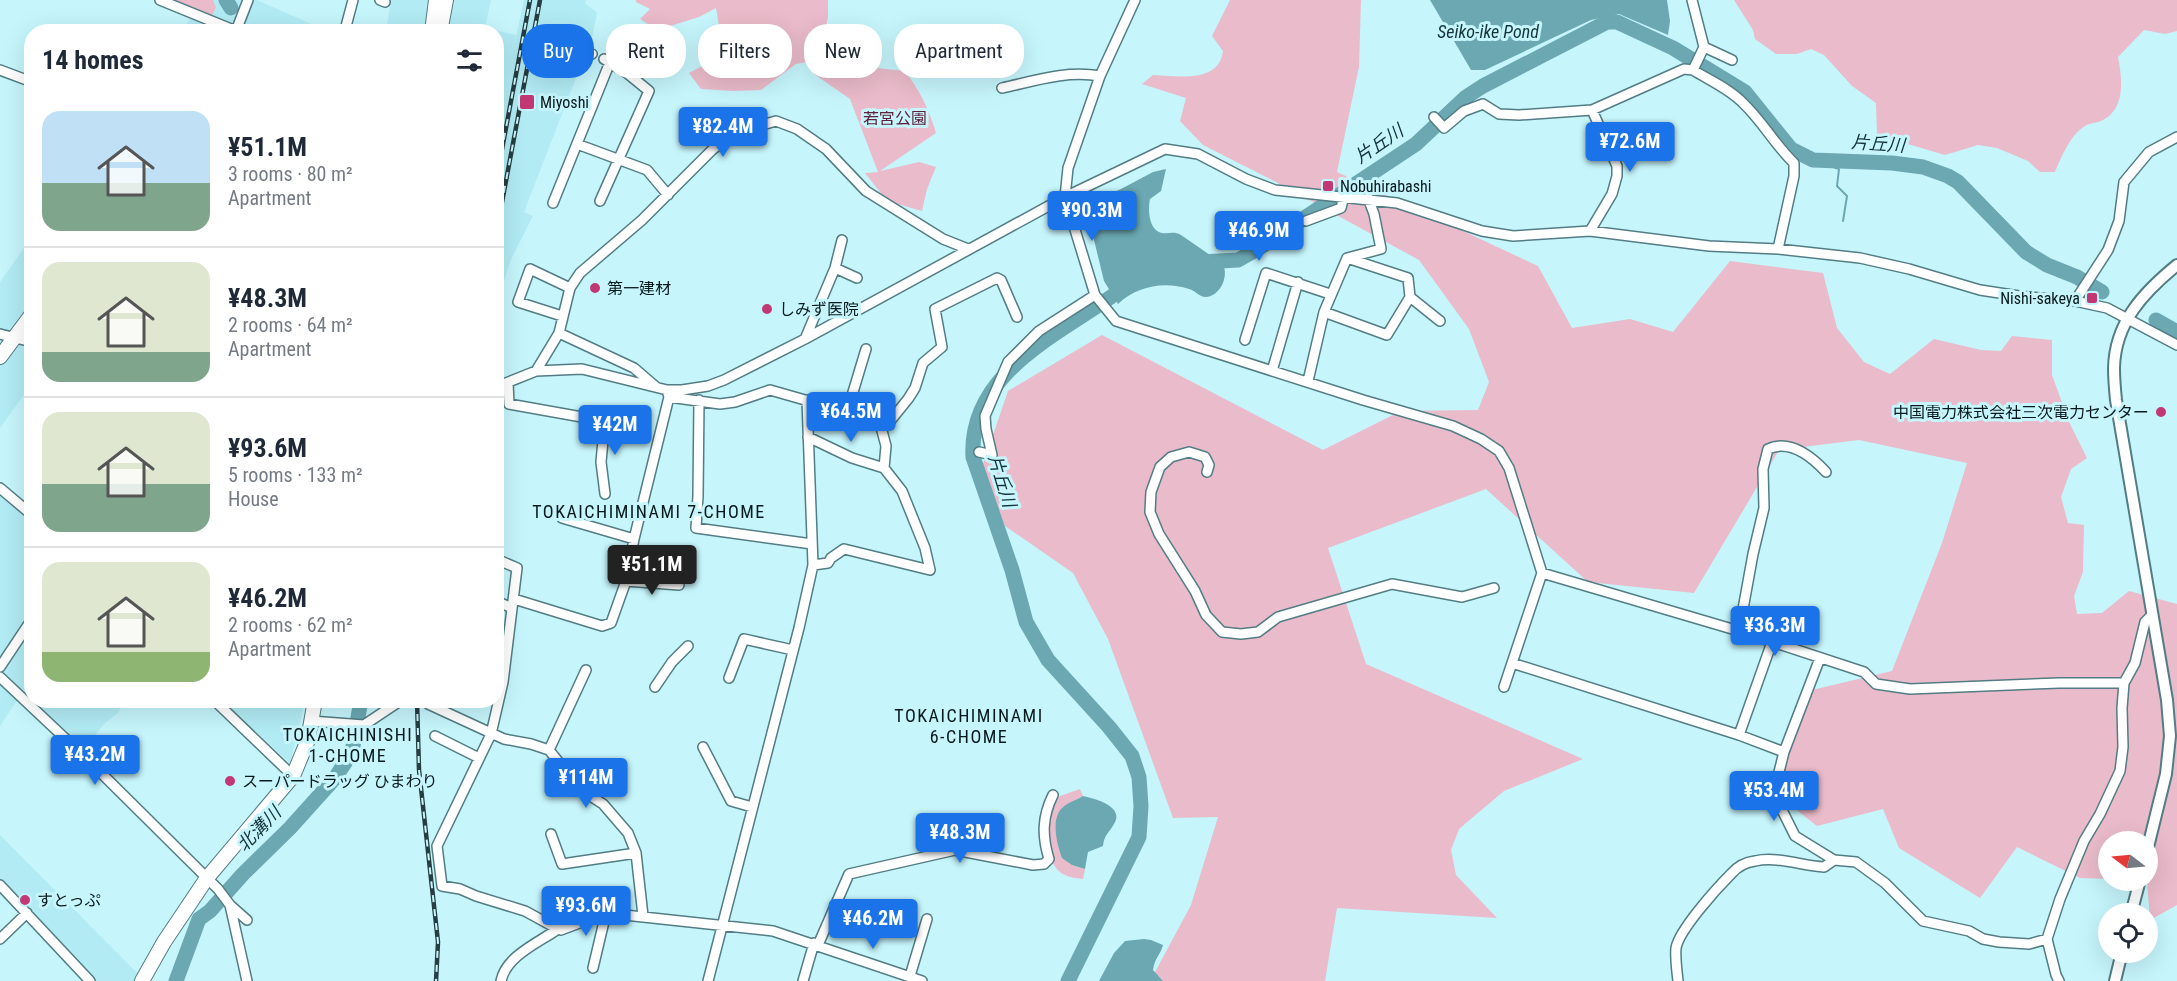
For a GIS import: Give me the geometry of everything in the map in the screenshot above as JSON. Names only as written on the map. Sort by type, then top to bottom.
[{"type":"highway","points":[[433,24],[436,0]]},
{"type":"highway","points":[[442,24],[446,0]]},
{"type":"highway","points":[[0,357],[24,325]]},
{"type":"highway","points":[[142,981],[164,942],[207,878],[293,776],[308,740],[313,708]]},
{"type":"main road","points":[[2152,831],[2166,774],[2170,736],[2167,700],[2116,400],[2114,368],[2116,348],[2128,318],[2140,298],[2156,281],[2177,265]]},
{"type":"main road","points":[[2115,981],[2119,963]]},
{"type":"street","points":[[160,0],[219,24]]},
{"type":"street","points":[[239,24],[248,0]]},
{"type":"street","points":[[347,24],[353,0]]},
{"type":"street","points":[[1135,0],[1100,76],[1068,168],[1065,197],[1095,295],[1116,321],[1363,400],[1453,426],[1481,439],[1498,451],[1509,468],[1542,573],[1504,687]]},
{"type":"street","points":[[1692,0],[1704,46],[1693,70]]},
{"type":"street","points":[[1704,46],[1732,60]]},
{"type":"street","points":[[553,203],[607,60],[627,72],[649,91],[600,201]]},
{"type":"street","points":[[1434,117],[1444,128],[1464,111],[1483,104],[1499,114],[1509,115],[1559,114],[1592,110],[1684,69],[1693,70],[1741,101],[1767,128],[1781,151],[1794,164],[1794,176],[1778,249]]},
{"type":"street","points":[[0,70],[24,79]]},
{"type":"street","points":[[1002,88],[1064,75],[1100,76]]},
{"type":"street","points":[[1590,231],[1612,194],[1617,176],[1617,165],[1592,110]]},
{"type":"street","points":[[536,371],[559,333],[570,288],[580,273],[642,220],[712,150],[734,133],[776,122],[797,129],[826,149],[866,191],[943,239],[969,249]]},
{"type":"street","points":[[2075,301],[2105,256],[2119,222],[2124,182],[2149,152],[2177,137]]},
{"type":"street","points":[[577,144],[647,170],[668,195]]},
{"type":"street","points":[[559,333],[634,368],[665,392],[699,387],[724,380],[805,339],[1065,197],[1165,149],[1198,154],[1246,179],[1275,190],[1368,198],[1397,203],[1482,231],[1512,236],[1590,231],[1709,246],[1778,249],[1860,258],[1909,269],[1980,290],[2075,301],[2107,308],[2177,345]]},
{"type":"street","points":[[1306,221],[1341,208],[1344,196]]},
{"type":"street","points":[[1308,381],[1324,312],[1347,258],[1381,249],[1374,214],[1368,198]]},
{"type":"street","points":[[805,339],[835,268],[842,240]]},
{"type":"street","points":[[1324,312],[1387,335],[1410,297],[1408,278],[1347,258]]},
{"type":"street","points":[[835,268],[857,278]]},
{"type":"street","points":[[562,316],[518,302],[530,269],[570,288]]},
{"type":"street","points":[[1245,340],[1266,273],[1330,294]]},
{"type":"street","points":[[881,427],[891,420],[908,399],[915,388],[923,363],[942,347],[935,309],[996,278],[1000,280],[1017,317]]},
{"type":"street","points":[[1272,370],[1298,282]]},
{"type":"street","points":[[979,452],[992,455],[985,416],[1008,362],[1039,331],[1095,295]]},
{"type":"street","points":[[1410,297],[1440,321]]},
{"type":"street","points":[[0,334],[24,340]]},
{"type":"street","points":[[848,412],[866,349]]},
{"type":"street","points":[[504,384],[536,371],[582,369],[665,392],[720,404],[735,402],[770,390],[848,412],[881,427]]},
{"type":"street","points":[[508,382],[509,404],[605,418],[601,462],[605,494]]},
{"type":"street","points":[[504,602],[602,626],[611,622],[626,581],[665,392]]},
{"type":"street","points":[[699,400],[696,528],[812,544]]},
{"type":"street","points":[[708,981],[813,565],[807,400]]},
{"type":"street","points":[[881,427],[886,446],[884,468]]},
{"type":"street","points":[[808,437],[852,458],[884,468],[902,491],[925,548],[930,570],[844,549],[828,563],[813,565]]},
{"type":"street","points":[[1739,631],[1764,508],[1763,469],[1768,449],[1786,447],[1804,452],[1826,472]]},
{"type":"street","points":[[1207,472],[1209,465],[1205,457],[1189,452],[1171,457],[1156,474],[1151,492],[1150,512],[1159,534],[1195,591],[1206,615],[1222,632],[1241,634],[1258,632],[1278,617],[1392,584],[1462,597],[1494,588]]},
{"type":"street","points":[[0,488],[24,508]]},
{"type":"street","points":[[562,518],[634,539]]},
{"type":"street","points":[[504,562],[517,568],[504,668]]},
{"type":"street","points":[[1542,573],[1739,631],[1864,672],[1876,684],[1910,689],[2124,682]]},
{"type":"street","points":[[626,581],[679,585]]},
{"type":"street","points":[[2059,981],[2047,939],[2060,899],[2084,841],[2100,814],[2120,771],[2123,747],[2124,682],[2135,663],[2145,622],[2152,615]]},
{"type":"street","points":[[0,667],[24,631]]},
{"type":"street","points":[[729,678],[744,639],[793,650]]},
{"type":"street","points":[[1739,735],[1772,642]]},
{"type":"street","points":[[655,687],[672,662],[688,646]]},
{"type":"street","points":[[1820,658],[1784,752],[1778,776],[1784,812],[1795,836],[1834,860],[1856,862],[1885,883],[1923,921],[1969,931],[1983,939],[1999,942],[2029,944],[2047,939]]},
{"type":"street","points":[[1512,663],[1739,735],[1784,752]]},
{"type":"street","points":[[549,750],[586,670]]},
{"type":"street","points":[[0,677],[24,700]]},
{"type":"street","points":[[33,708],[87,759],[247,920]]},
{"type":"street","points":[[222,708],[293,776]]},
{"type":"street","points":[[311,721],[364,725],[390,708]]},
{"type":"street","points":[[436,708],[491,734],[549,750],[581,790],[603,804],[628,833],[636,853],[643,916]]},
{"type":"street","points":[[496,708],[491,734],[437,846],[442,886],[460,889],[525,911],[561,930],[606,913],[773,931],[922,981]]},
{"type":"street","points":[[435,736],[479,758]]},
{"type":"street","points":[[703,747],[731,801],[752,807]]},
{"type":"street","points":[[803,981],[816,944],[849,874],[955,850],[1033,865],[1044,864],[1049,859],[1043,835],[1044,824],[1046,810],[1053,795]]},
{"type":"street","points":[[551,834],[562,864],[636,853]]},
{"type":"street","points":[[1678,981],[1676,949],[1686,926],[1732,873],[1746,863],[1757,860],[1775,860],[1824,867],[1834,860]]},
{"type":"street","points":[[0,885],[90,981]]},
{"type":"street","points":[[228,903],[247,981]]},
{"type":"street","points":[[0,939],[27,913]]},
{"type":"street","points":[[592,968],[606,913]]},
{"type":"street","points":[[907,977],[927,920]]},
{"type":"street","points":[[501,981],[503,970],[511,960],[558,929]]},
{"type":"shaded area","points":[[199,0],[257,0],[311,24],[187,24]]},
{"type":"shaded area","points":[[391,0],[491,0],[486,24],[387,24]]},
{"type":"shaded area","points":[[524,0],[586,0],[585,3],[597,13],[594,28],[594,24],[522,24],[522,78],[576,78],[524,212],[533,216],[512,257],[504,280],[504,32],[516,35],[512,56]]},
{"type":"shaded area","points":[[24,248],[24,395],[0,428],[0,282]]},
{"type":"shaded area","points":[[0,487],[24,506],[24,700],[20,696],[0,726]]},
{"type":"shaded area","points":[[33,708],[121,708],[104,724],[81,753]]},
{"type":"shaded area","points":[[231,708],[303,708],[290,763]]},
{"type":"shaded area","points":[[0,835],[145,981],[92,981],[0,885]]},
{"type":"green space","points":[[170,0],[213,0],[216,7],[211,18]]},
{"type":"green space","points":[[636,0],[828,0],[828,17],[827,24],[804,24],[804,63],[792,67],[792,24],[719,24],[716,8],[699,17],[676,24],[648,24],[640,19],[650,9]]},
{"type":"green space","points":[[1230,0],[1361,0],[1359,67],[1337,172],[1538,266],[1572,328],[1630,319],[1673,332],[1730,261],[1823,273],[1837,328],[1864,362],[1890,374],[1934,339],[1981,350],[2001,351],[2012,336],[2052,340],[2052,375],[2069,422],[2087,458],[2071,469],[2061,497],[2068,523],[2084,525],[2083,572],[2074,596],[2077,614],[2102,613],[2129,591],[2177,604],[2177,905],[2158,916],[2158,903],[2149,903],[2148,891],[2158,891],[2158,831],[2098,831],[2098,879],[2080,878],[2017,847],[1980,898],[1899,848],[1883,809],[1817,826],[1774,792],[1812,690],[1892,671],[1942,543],[1967,463],[1859,440],[1779,450],[1694,593],[1588,582],[1486,489],[1328,548],[1366,664],[1583,759],[1504,791],[1459,829],[1451,850],[1456,875],[1497,918],[1337,908],[1325,981],[1163,981],[1154,974],[1191,905],[1218,817],[1173,818],[1108,639],[1073,573],[1005,526],[982,467],[1008,391],[1102,335],[1323,450],[1401,411],[1478,410],[1489,382],[1469,329],[1419,260],[1203,145],[1180,121],[1186,98],[1142,84],[1153,75],[1185,77],[1214,69],[1220,62],[1223,51],[1212,36]]},
{"type":"green space","points":[[1734,0],[2177,0],[2177,31],[2165,34],[2144,30],[2118,57],[2121,92],[2116,108],[2103,120],[2085,126],[2075,134],[2055,172],[2040,172],[2028,161],[1997,148],[1978,145],[1945,155],[1877,135],[1876,103],[1852,86],[1824,55],[1811,49],[1797,54],[1776,54],[1755,39],[1753,30]]},
{"type":"green space","points":[[698,68],[698,78],[777,78],[761,90],[733,91],[701,89],[689,73]]},
{"type":"green space","name":"若宮公園","points":[[882,69],[894,70],[894,78],[910,78],[924,100],[936,133],[880,171],[919,162],[936,167],[927,189],[922,211],[887,201],[865,173],[878,172],[850,99],[820,78],[882,78]]},
{"type":"green space","points":[[1080,789],[1083,796],[1062,808],[1072,865],[1085,869],[1083,879],[1060,872],[1051,857],[1046,835],[1048,813],[1052,804],[1057,798]]},
{"type":"water","name":"Seiko-ike Pond","points":[[1430,0],[1667,0],[1670,21],[1668,35],[1619,14],[1591,20],[1485,70],[1471,70]]},
{"type":"water","points":[[1166,169],[1161,191],[1150,199],[1149,213],[1154,228],[1162,233],[1181,235],[1223,264],[1224,280],[1219,290],[1211,296],[1201,296],[1189,289],[1161,285],[1142,289],[1118,304],[1104,281],[1085,203],[1121,189],[1153,172]]},
{"type":"water","points":[[1083,796],[1107,804],[1115,812],[1116,818],[1103,846],[1088,852],[1085,869],[1072,865],[1062,858],[1056,826],[1061,809]]},
{"type":"water","points":[[1144,939],[1163,945],[1153,970],[1163,981],[1099,981],[1114,953],[1125,941]]},
{"type":"waterway","name":"北溝川","points":[[226,0],[231,8]]},
{"type":"waterway","name":"片丘川","points":[[1200,262],[1238,260],[1256,250],[1416,144],[1466,97],[1483,86],[1607,22],[1617,22],[1673,48],[1745,92],[1791,149],[1813,160],[1892,163],[1923,167],[1948,176],[1958,182],[2026,252],[2102,292]]},
{"type":"waterway","points":[[1833,161],[1833,167],[1839,169],[1837,186],[1847,196],[1843,221]]},
{"type":"waterway","name":"片丘川","points":[[1068,981],[1139,837],[1141,806],[1139,777],[1132,756],[1048,660],[1026,622],[1012,570],[973,457],[976,426],[987,398],[1005,375],[1027,354],[1130,283]]},
{"type":"waterway","name":"片丘川","points":[[2156,320],[2177,332]]},
{"type":"waterway","name":"北溝川","points":[[176,981],[199,919],[210,911],[335,778],[352,752],[360,708]]},
{"type":"railway","points":[[504,138],[530,0]]},
{"type":"railway","points":[[504,191],[540,0]]},
{"type":"railway","points":[[417,708],[419,770],[438,942],[436,981]]},
{"type":"place","name":"Miyoshi","points":[[527,102]]},
{"type":"place","name":"Nobuhirabashi","points":[[1328,186]]},
{"type":"place","name":"第一建材","points":[[595,288]]},
{"type":"place","name":"Nishi-sakeya","points":[[2092,298]]},
{"type":"place","name":"しみず医院","points":[[767,309]]},
{"type":"place","name":"中国電力株式会社三次電力センター","points":[[2161,412]]},
{"type":"place","name":"スーパードラッグ ひまわり","points":[[230,781]]},
{"type":"place","name":"すとっぷ","points":[[25,900]]},
{"type":"district","name":"TOKAICHIMINAMI 7-CHOME","points":[[649,512]]},
{"type":"district","name":"TOKAICHIMINAMI 6-CHOME","points":[[969,726]]},
{"type":"district","name":"TOKAICHINISHI 1-CHOME","points":[[348,745]]}]
